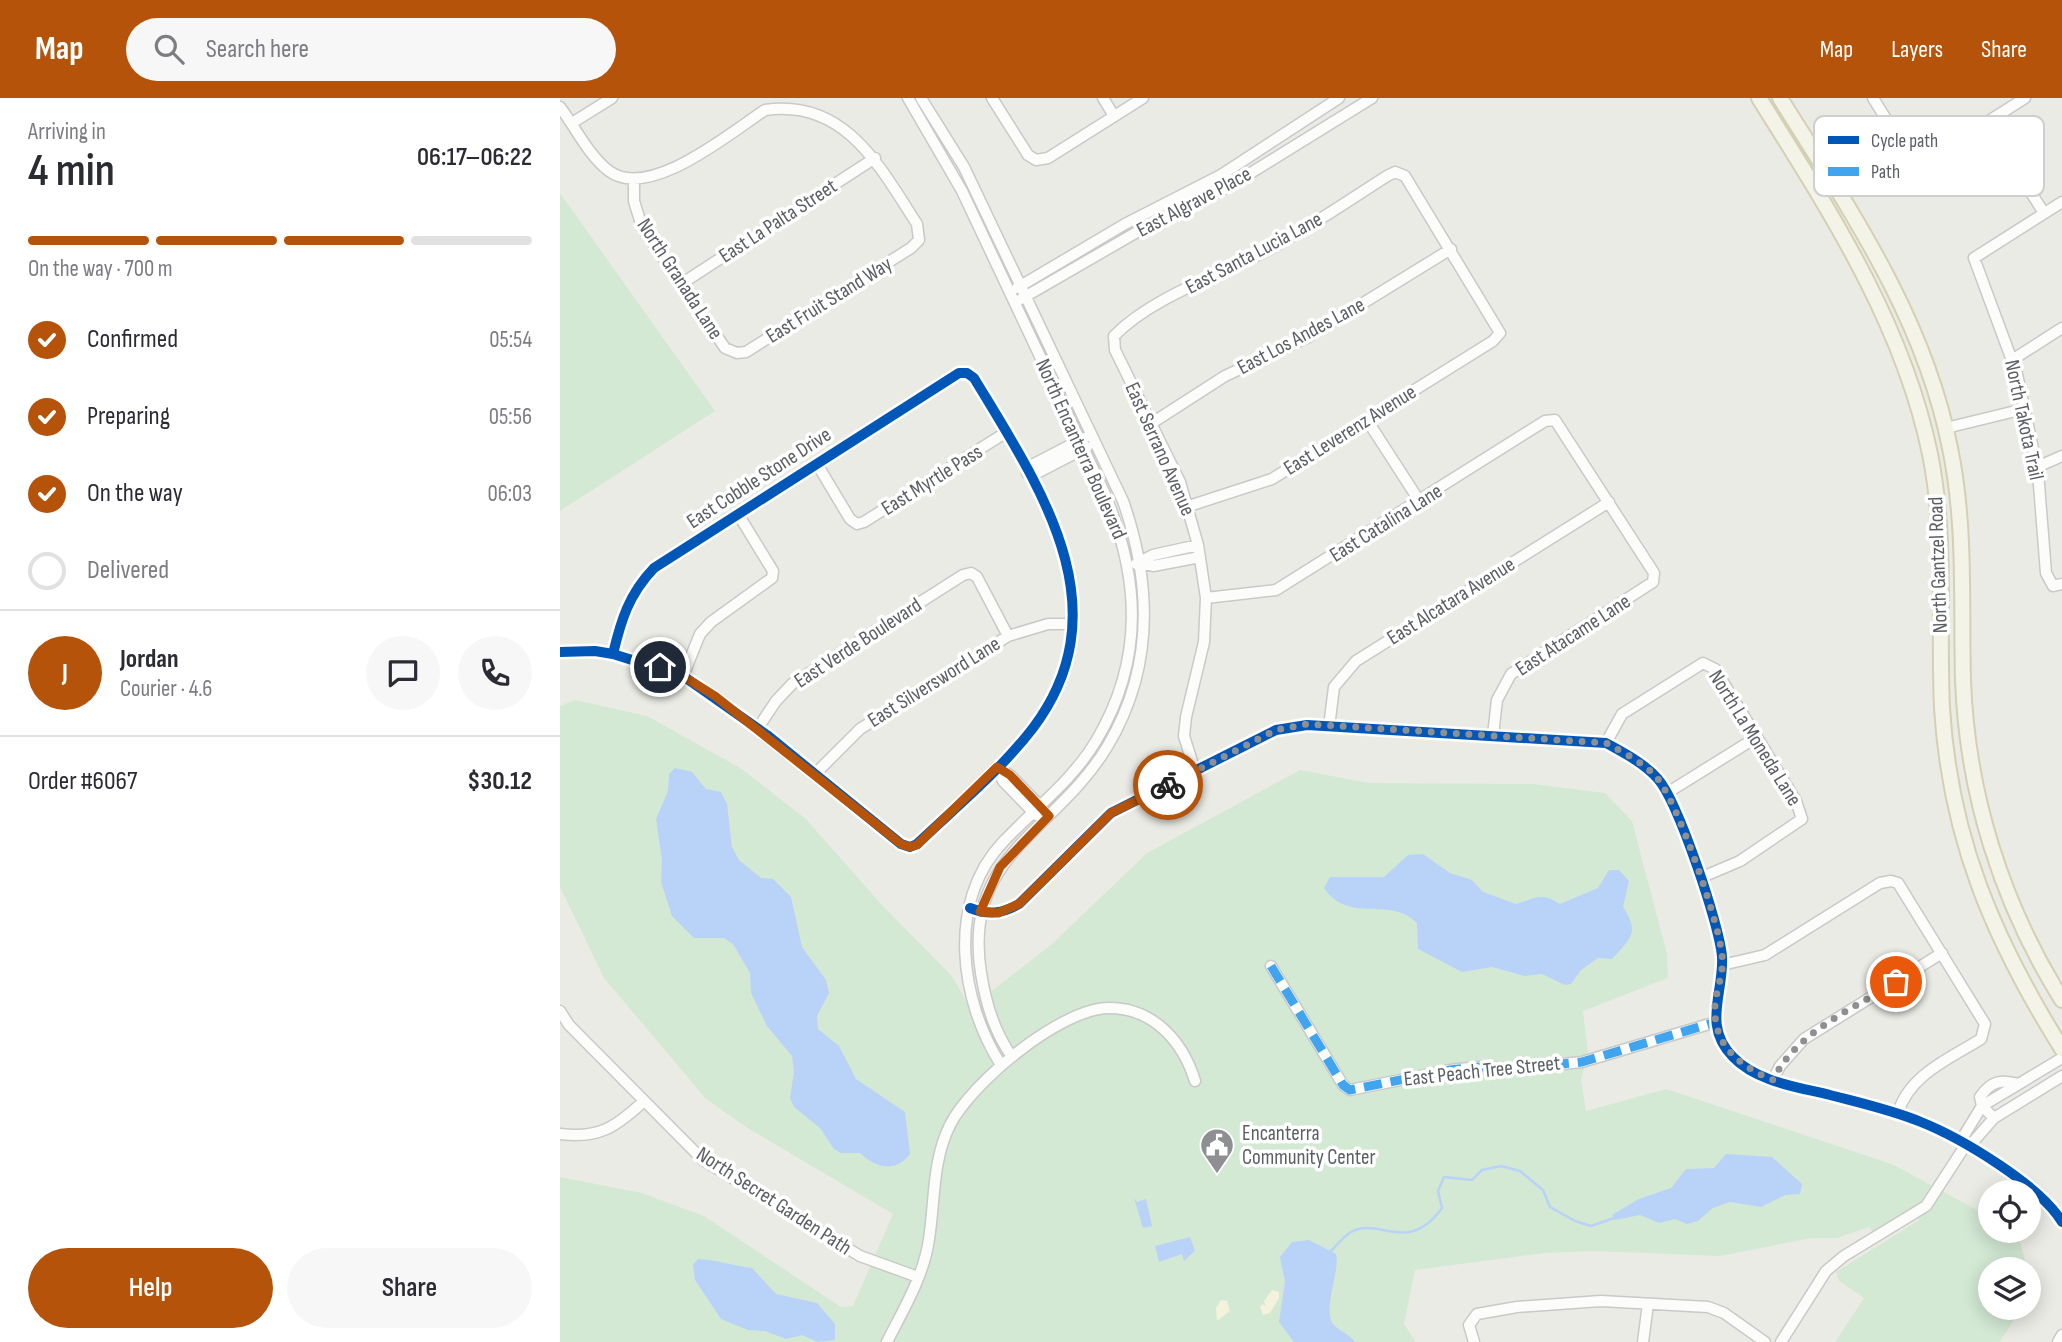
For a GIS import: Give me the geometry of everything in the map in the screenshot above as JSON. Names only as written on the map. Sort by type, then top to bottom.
[{"type":"main road","name":"North Gantzel Road","points":[[1759,98],[1814,191]]},
{"type":"main road","name":"North Gantzel Road","points":[[1780,98],[1814,152]]},
{"type":"main road","name":"North Gantzel Road","points":[[1817,196],[1864,275],[1905,365],[1925,432],[1936,487],[1941,570],[1942,707],[1953,792],[1977,883],[1998,937],[2062,1049]]},
{"type":"main road","name":"North Gantzel Road","points":[[1842,196],[1900,298],[1927,364],[1945,428],[1961,525],[1963,680],[1968,738],[1979,802],[2013,907],[2035,954],[2062,1000]]},
{"type":"street","points":[[572,123],[612,98]]},
{"type":"street","name":"North Encanterra Boulevard","points":[[908,98],[952,171],[1014,302],[1115,518],[1129,566],[1132,624],[1120,689],[1090,749],[1073,772],[992,855],[972,895],[965,943],[969,975],[979,1023],[1001,1065]]},
{"type":"street","name":"North Encanterra Boulevard","points":[[921,98],[964,167],[1123,501],[1141,563],[1146,616],[1135,685],[1107,747],[1088,775],[1000,867],[980,912],[979,956],[985,993],[995,1029],[1012,1057]]},
{"type":"street","points":[[992,98],[1028,155],[1036,160],[1048,158],[1143,98]]},
{"type":"street","points":[[1103,98],[1114,116]]},
{"type":"street","name":"East Algrave Place","points":[[1009,292],[1125,224],[1221,175],[1339,98]]},
{"type":"street","name":"East Algrave Place","points":[[1014,302],[1137,232],[1228,187],[1372,98]]},
{"type":"street","points":[[1873,98],[1884,116]]},
{"type":"street","points":[[1996,116],[2025,98]]},
{"type":"street","points":[[560,107],[601,164],[622,178],[634,179],[668,171],[765,110],[782,104],[807,101],[838,114],[853,127],[874,158]]},
{"type":"street","points":[[1309,117],[1320,131]]},
{"type":"street","name":"East Fruit Stand Way","points":[[737,353],[746,352],[911,248],[919,240],[917,224],[874,158]]},
{"type":"street","name":"East La Palta Street","points":[[681,284],[874,158]]},
{"type":"street","name":"East Santa Lucia Lane","points":[[1114,336],[1123,327],[1179,293],[1269,249],[1395,172],[1405,176],[1451,248]]},
{"type":"street","name":"North Granada Lane","points":[[634,179],[634,201],[642,227],[725,348],[737,353]]},
{"type":"street","points":[[2033,196],[2044,213],[2062,202]]},
{"type":"street","name":"North Takota Trail","points":[[2044,213],[1974,258],[2012,360],[2037,467],[2046,573],[2057,585]]},
{"type":"street","name":"East Leverenz Avenue","points":[[1189,506],[1261,485],[1493,341],[1500,333],[1451,248]]},
{"type":"street","name":"East Los Andes Lane","points":[[1152,423],[1226,376],[1308,337],[1451,248]]},
{"type":"street","points":[[2012,360],[2062,328]]},
{"type":"street","name":"East Serrano Avenue","points":[[1114,336],[1115,350],[1152,423],[1189,506],[1198,545],[1206,598],[1204,642],[1184,736],[1195,771]]},
{"type":"street","name":"East Cobble Stone Drive","points":[[613,654],[621,618],[639,583],[654,568],[959,373],[967,373],[974,378],[1006,433]]},
{"type":"street","points":[[1945,428],[2024,410]]},
{"type":"street","points":[[1367,420],[1420,502]]},
{"type":"street","name":"East Catalina Lane","points":[[1206,598],[1276,590],[1545,421],[1555,420],[1609,502]]},
{"type":"street","points":[[560,652],[595,651],[613,654],[683,676],[758,728],[901,844],[910,847],[917,845],[997,767],[1034,726],[1056,688],[1069,647],[1074,605],[1066,554],[1057,531],[1006,433]]},
{"type":"street","name":"East Myrtle Pass","points":[[817,464],[850,519],[856,524],[864,522],[1006,433]]},
{"type":"street","points":[[1027,473],[1032,465],[1092,439]]},
{"type":"street","points":[[2037,467],[2062,456]]},
{"type":"street","name":"East Atacame Lane","points":[[1493,735],[1497,700],[1511,674],[1653,582],[1654,573],[1609,502]]},
{"type":"street","name":"East Alcatara Avenue","points":[[1329,727],[1334,687],[1356,661],[1609,502]]},
{"type":"street","points":[[683,676],[700,634],[711,622],[772,578],[773,571],[769,562],[738,514]]},
{"type":"street","points":[[1129,566],[1141,563],[1153,555],[1198,545]]},
{"type":"street","points":[[1141,563],[1153,566],[1200,557]]},
{"type":"street","name":"East Verde Boulevard","points":[[758,728],[776,701],[792,684],[963,575],[971,573],[977,577],[1007,636]]},
{"type":"street","name":"East Silversword Lane","points":[[814,775],[860,729],[1007,636],[1048,624],[1072,624]]},
{"type":"street","name":"North La Moneda Lane","points":[[1606,743],[1622,714],[1703,663],[1715,669],[1796,801],[1802,819],[1740,861],[1700,878]]},
{"type":"street","points":[[970,908],[980,912],[998,913],[1019,904],[1111,813],[1276,730],[1307,724],[1606,743],[1648,771],[1667,793],[1700,878],[1719,939],[1722,965],[1716,1001],[1716,1022],[1722,1042],[1733,1057],[1749,1070],[1773,1080],[1898,1114],[1937,1129],[2033,1187],[2062,1222]]},
{"type":"street","points":[[1667,793],[1757,737]]},
{"type":"street","points":[[997,767],[1010,775],[1046,819]]},
{"type":"street","points":[[1722,965],[1765,955],[1880,883],[1898,883],[1985,1024],[1981,1040],[1917,1080],[1901,1102],[1898,1114]]},
{"type":"street","points":[[1773,1080],[1780,1066],[1804,1039],[1942,953]]},
{"type":"street","name":"East Peach Tree Street","points":[[1271,966],[1343,1085],[1350,1090],[1450,1070],[1479,1067],[1511,1069],[1582,1062],[1716,1022]]},
{"type":"street","points":[[887,1342],[918,1277],[929,1240],[933,1189],[943,1144],[966,1101],[1001,1065],[1067,1021],[1108,1008],[1154,1020],[1177,1040],[1189,1061],[1195,1081]]},
{"type":"street","name":"North Secret Garden Path","points":[[560,1011],[569,1025],[703,1160],[860,1256],[918,1277]]},
{"type":"street","points":[[1965,1146],[1963,1137],[1982,1106],[2062,1058]]},
{"type":"street","points":[[1781,1342],[1826,1271],[1844,1256],[1926,1206],[1965,1146],[1973,1142],[1994,1118],[2062,1076]]},
{"type":"street","points":[[560,1135],[581,1137],[601,1132],[619,1124],[644,1101]]},
{"type":"street","points":[[1982,1106],[1994,1118]]},
{"type":"street","points":[[1474,1342],[1469,1325],[1477,1314],[1601,1301],[1708,1307],[1724,1313],[1765,1342]]},
{"type":"street","points":[[1643,1342],[1648,1304]]},
{"type":"street","points":[[2058,1342],[2062,1335]]},
{"type":"green space","points":[[560,193],[715,411],[560,511]]},
{"type":"green space","points":[[575,700],[647,716],[742,769],[806,819],[881,904],[952,976],[970,1008],[1052,944],[1147,853],[1300,770],[1369,783],[1533,784],[1605,793],[1632,821],[1667,954],[1668,978],[1583,1011],[1588,1053],[1581,1080],[1586,1111],[1666,1089],[1894,1165],[1978,1210],[1978,1243],[2020,1243],[2024,1257],[1978,1257],[1978,1320],[2014,1320],[2000,1342],[1835,1342],[1864,1298],[1839,1281],[1836,1272],[1919,1220],[1911,1211],[1873,1232],[1869,1227],[1837,1238],[1811,1238],[1720,1256],[1594,1251],[1545,1253],[1415,1270],[1404,1324],[1416,1342],[560,1342],[560,1177],[642,1193],[704,1216],[841,1307],[853,1306],[893,1214],[746,1127],[706,1099],[604,978],[560,887],[560,706]]},
{"type":"sand","points":[[1272,1290],[1279,1292],[1279,1298],[1270,1313],[1263,1315],[1260,1307],[1262,1304],[1266,1306],[1264,1301]]},
{"type":"sand","points":[[1221,1300],[1227,1301],[1230,1311],[1217,1321],[1216,1308]]},
{"type":"water","points":[[675,768],[692,772],[706,789],[721,792],[727,804],[732,847],[739,860],[761,878],[773,879],[791,897],[802,947],[826,980],[829,993],[817,1016],[818,1029],[839,1046],[856,1079],[905,1112],[910,1154],[898,1164],[878,1165],[860,1153],[841,1153],[834,1149],[820,1128],[794,1107],[790,1098],[794,1072],[792,1056],[767,1026],[751,993],[750,973],[733,944],[724,938],[694,938],[672,916],[661,882],[662,860],[656,819],[668,791],[669,774]]},
{"type":"water","points":[[1423,854],[1450,873],[1472,880],[1483,892],[1516,904],[1543,897],[1560,904],[1598,888],[1609,870],[1619,870],[1629,881],[1623,907],[1631,923],[1631,935],[1612,959],[1598,958],[1581,970],[1571,984],[1565,985],[1542,974],[1525,976],[1492,967],[1462,972],[1418,949],[1417,923],[1406,915],[1395,911],[1345,905],[1334,899],[1324,888],[1330,877],[1384,877],[1408,855]]},
{"type":"water","points":[[1726,1154],[1772,1157],[1802,1184],[1800,1194],[1785,1195],[1761,1207],[1730,1202],[1713,1208],[1698,1221],[1687,1224],[1675,1219],[1659,1223],[1640,1215],[1615,1220],[1612,1215],[1639,1199],[1671,1188],[1686,1169],[1714,1168]]},
{"type":"water","points":[[1134,1198],[1137,1202],[1146,1199],[1152,1226],[1143,1228]]},
{"type":"water","points":[[1190,1237],[1195,1251],[1184,1261],[1182,1254],[1159,1262],[1155,1246]]},
{"type":"water","points":[[1309,1240],[1336,1254],[1330,1301],[1331,1319],[1334,1325],[1355,1342],[1294,1342],[1279,1322],[1285,1282],[1280,1257],[1292,1242]]},
{"type":"water","points":[[698,1259],[752,1268],[776,1294],[817,1303],[835,1324],[835,1340],[818,1342],[802,1335],[786,1339],[765,1331],[748,1330],[721,1319],[695,1280],[693,1265]]},
{"type":"waterway","points":[[1331,1251],[1348,1234],[1362,1228],[1394,1232],[1417,1230],[1442,1208],[1438,1191],[1444,1177],[1472,1180],[1482,1170],[1501,1166],[1520,1171],[1543,1190],[1550,1207],[1575,1221],[1591,1226],[1614,1218]]},
{"type":"marked path","points":[[1271,966],[1343,1085],[1350,1090],[1450,1070],[1479,1067],[1511,1069],[1582,1062],[1716,1022]]},
{"type":"cycle path","points":[[560,652],[595,651],[613,654],[683,676],[767,735],[901,844],[910,847],[917,844],[977,788],[1033,728],[1059,683],[1071,637],[1071,593],[1062,548],[1045,504],[974,378],[967,373],[959,373],[654,568],[627,608],[613,654]]},
{"type":"cycle path","points":[[970,908],[995,912],[1019,904],[1111,813],[1276,730],[1307,725],[1606,743],[1640,763],[1658,779],[1687,837],[1719,941],[1722,970],[1716,1021],[1718,1033],[1733,1057],[1766,1078],[1888,1110],[1938,1129],[2018,1178],[2036,1193],[2062,1222]]},
{"type":"way so far","points":[[1168,785],[1276,730],[1307,724],[1606,743],[1630,756],[1658,779],[1678,816],[1700,878],[1722,954],[1716,1001],[1718,1033],[1726,1050],[1740,1064],[1773,1080],[1792,1050],[1804,1039],[1896,982]]},
{"type":"place","name":"Encanterra Community Center","points":[[1217,1175]]},
{"type":"route","points":[[660,667],[683,676],[715,696],[901,844],[910,847],[917,845],[997,767],[1010,775],[1049,816],[1000,867],[980,912],[998,913],[1019,904],[1111,813],[1168,785]]}]
